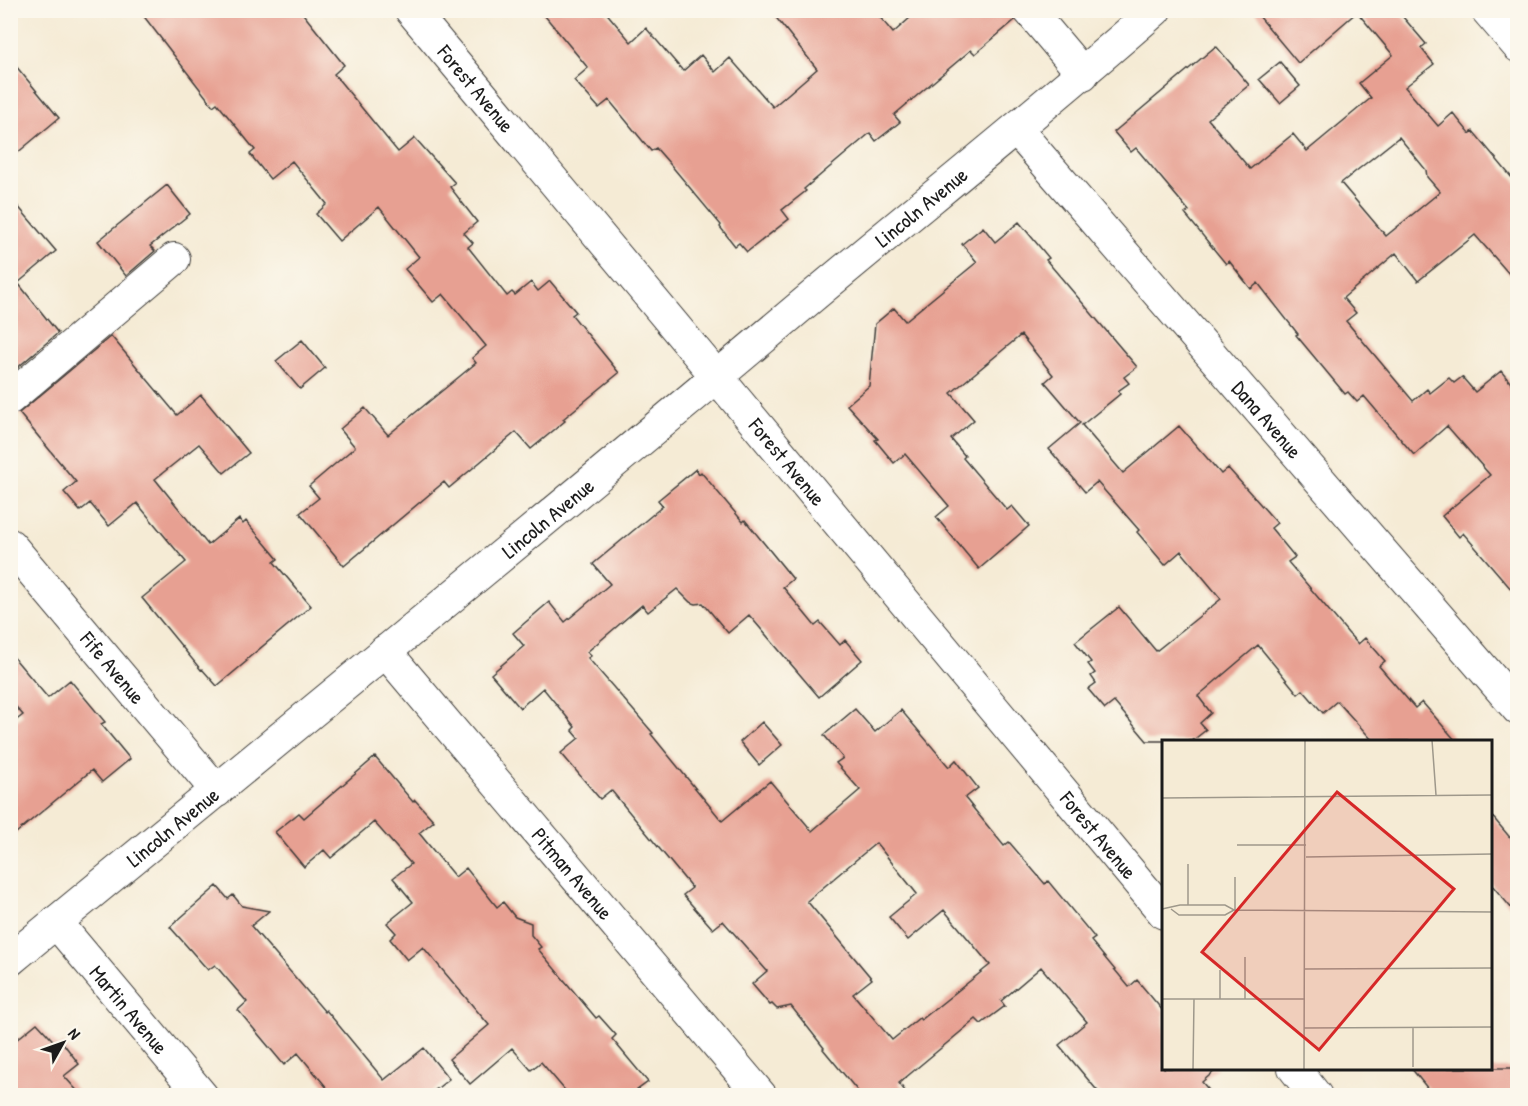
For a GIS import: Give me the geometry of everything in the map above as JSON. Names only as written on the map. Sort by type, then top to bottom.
[{"type":"street","name":"Forest Avenue","points":[[411,10],[1162,911]]},
{"type":"street","points":[[1029,10],[1083,74]]},
{"type":"street","name":"Lincoln Avenue","points":[[10,960],[1083,74],[1155,10]]},
{"type":"street","points":[[1487,10],[1518,46]]},
{"type":"street","name":"Dana Avenue","points":[[1016,129],[1518,710]]},
{"type":"street","points":[[10,398],[174,260]]},
{"type":"street","name":"Fife Avenue","points":[[10,544],[217,791]]},
{"type":"street","name":"Pitman Avenue","points":[[385,651],[761,1095]]},
{"type":"street","name":"Martin Avenue","points":[[56,922],[202,1095]]},
{"type":"street","points":[[1296,1070],[1316,1095]]},
{"type":"building","points":[[139,10],[300,10],[344,65],[334,74],[398,152],[415,138],[455,183],[450,187],[477,222],[464,233],[473,243],[468,247],[507,296],[512,292],[515,295],[531,282],[538,291],[550,281],[576,312],[572,315],[619,373],[531,449],[516,432],[449,488],[444,482],[344,566],[300,513],[319,498],[309,486],[355,447],[340,429],[365,408],[388,435],[476,363],[472,358],[486,346],[443,294],[433,302],[405,269],[419,257],[379,207],[339,241],[316,214],[327,204],[292,161],[270,179],[250,154],[255,150],[217,103],[213,106]]},
{"type":"building","points":[[540,10],[604,10],[631,42],[646,28],[683,71],[701,55],[715,72],[730,58],[773,107],[817,69],[770,10],[874,10],[893,33],[919,10],[1011,10],[1015,20],[975,54],[971,50],[894,115],[900,122],[876,141],[870,133],[804,189],[806,191],[782,210],[789,219],[747,252],[739,243],[735,246],[720,227],[721,225],[670,164],[656,148],[651,151],[609,100],[599,108],[574,80],[588,68]]},
{"type":"building","points":[[1254,10],[1397,10],[1426,44],[1421,48],[1434,64],[1405,87],[1438,126],[1453,113],[1470,134],[1473,131],[1518,185],[1518,284],[1475,235],[1418,281],[1396,253],[1343,298],[1356,313],[1346,321],[1413,401],[1427,389],[1430,393],[1449,378],[1454,383],[1462,377],[1475,392],[1501,371],[1518,392],[1518,597],[1463,533],[1459,537],[1442,516],[1490,475],[1447,426],[1414,455],[1364,396],[1357,402],[1348,392],[1345,394],[1296,335],[1298,334],[1258,283],[1251,289],[1229,261],[1226,264],[1185,214],[1189,211],[1136,148],[1131,152],[1114,132],[1216,46],[1249,85],[1208,119],[1250,169],[1293,134],[1307,151],[1371,98],[1359,83],[1393,55],[1357,12],[1298,63]],"holes":[[[1399,137],[1426,170],[1427,177],[1440,192],[1386,236],[1341,183]]]},
{"type":"building","points":[[10,59],[59,118],[10,159]]},
{"type":"building","points":[[1280,62],[1300,86],[1280,103],[1259,79]]},
{"type":"building","points":[[167,185],[190,214],[150,246],[155,251],[126,276],[98,241]]},
{"type":"building","points":[[10,197],[56,251],[18,283],[58,333],[10,374]]},
{"type":"building","points":[[1019,222],[1049,258],[1046,260],[1137,367],[1124,377],[1129,383],[1118,391],[1120,394],[1082,425],[1123,473],[1179,426],[1221,474],[1228,468],[1277,523],[1271,528],[1295,557],[1288,562],[1348,633],[1358,644],[1365,638],[1385,661],[1379,666],[1415,708],[1422,702],[1455,740],[1372,740],[1337,701],[1323,713],[1303,690],[1298,694],[1258,645],[1198,696],[1211,713],[1200,723],[1206,730],[1193,740],[1147,741],[1114,702],[1105,709],[1088,689],[1096,683],[1091,676],[1095,673],[1088,664],[1091,662],[1075,642],[1119,607],[1156,651],[1221,599],[1181,551],[1165,565],[1137,532],[1139,530],[1097,482],[1085,492],[1049,449],[1080,423],[1045,382],[1053,375],[1021,335],[951,393],[974,420],[951,439],[965,456],[963,458],[1007,510],[1012,506],[1029,526],[979,569],[936,517],[949,506],[905,454],[894,463],[875,440],[878,439],[847,405],[869,386],[875,324],[894,308],[905,321],[977,262],[962,244],[983,227],[995,242]]},
{"type":"building","points":[[111,336],[177,415],[201,395],[249,453],[224,473],[199,444],[155,479],[208,545],[239,519],[243,524],[246,521],[278,559],[274,562],[311,606],[217,686],[142,598],[186,562],[137,503],[109,526],[90,503],[80,511],[64,492],[76,482],[19,413]]},
{"type":"building","points":[[302,340],[325,368],[300,389],[276,361]]},
{"type":"building","points":[[696,469],[699,474],[701,472],[743,522],[745,520],[793,579],[783,587],[815,626],[820,622],[840,645],[845,640],[862,660],[819,697],[749,615],[728,633],[703,603],[690,602],[677,589],[648,612],[642,605],[587,652],[591,656],[588,658],[653,733],[651,734],[722,821],[770,781],[812,831],[860,790],[836,763],[843,758],[824,735],[855,709],[875,732],[901,710],[949,767],[956,760],[978,788],[965,798],[1004,846],[1009,842],[1045,884],[1048,881],[1095,938],[1091,941],[1129,987],[1137,980],[1162,1010],[1162,1070],[1216,1070],[1202,1082],[1213,1095],[1101,1095],[1059,1045],[1087,1022],[1041,967],[1001,1001],[1005,1006],[981,1024],[976,1019],[899,1083],[908,1095],[861,1095],[791,1006],[777,1009],[772,1004],[770,1005],[752,984],[767,971],[723,921],[713,929],[683,895],[692,888],[611,790],[600,799],[561,753],[579,738],[572,730],[575,727],[543,688],[520,708],[491,674],[524,646],[513,633],[549,602],[565,622],[610,584],[593,564],[663,506],[658,500]],"holes":[[[876,843],[917,894],[889,917],[908,940],[944,910],[990,965],[892,1040],[853,994],[872,979],[807,901]]]},
{"type":"building","points":[[10,653],[48,698],[70,680],[105,722],[101,724],[130,759],[102,782],[92,770],[10,838],[10,725],[23,715],[10,700]]},
{"type":"building","points":[[762,722],[782,745],[759,765],[740,742]]},
{"type":"building","points":[[375,757],[413,802],[415,800],[434,821],[419,833],[455,877],[466,868],[497,907],[503,902],[515,917],[531,923],[531,935],[541,947],[538,949],[596,1018],[599,1016],[616,1035],[612,1039],[648,1082],[630,1095],[569,1095],[541,1062],[531,1070],[512,1048],[470,1084],[449,1059],[489,1025],[423,947],[407,960],[390,939],[396,933],[387,923],[413,902],[393,878],[411,864],[374,822],[331,858],[324,850],[304,867],[275,832],[299,813],[304,818]]},
{"type":"building","points":[[1492,816],[1518,847],[1518,916],[1492,885]]},
{"type":"building","points":[[217,886],[228,899],[233,895],[242,906],[269,911],[251,926],[325,1012],[326,1010],[384,1080],[424,1048],[449,1079],[429,1095],[333,1095],[298,1053],[284,1065],[238,1010],[247,1002],[215,965],[208,970],[170,927]]},
{"type":"building","points":[[37,1023],[59,1047],[63,1043],[79,1064],[64,1076],[81,1095],[10,1095],[10,1045]]},
{"type":"building","points":[[1518,1068],[1518,1095],[1433,1095],[1413,1070]]}]
